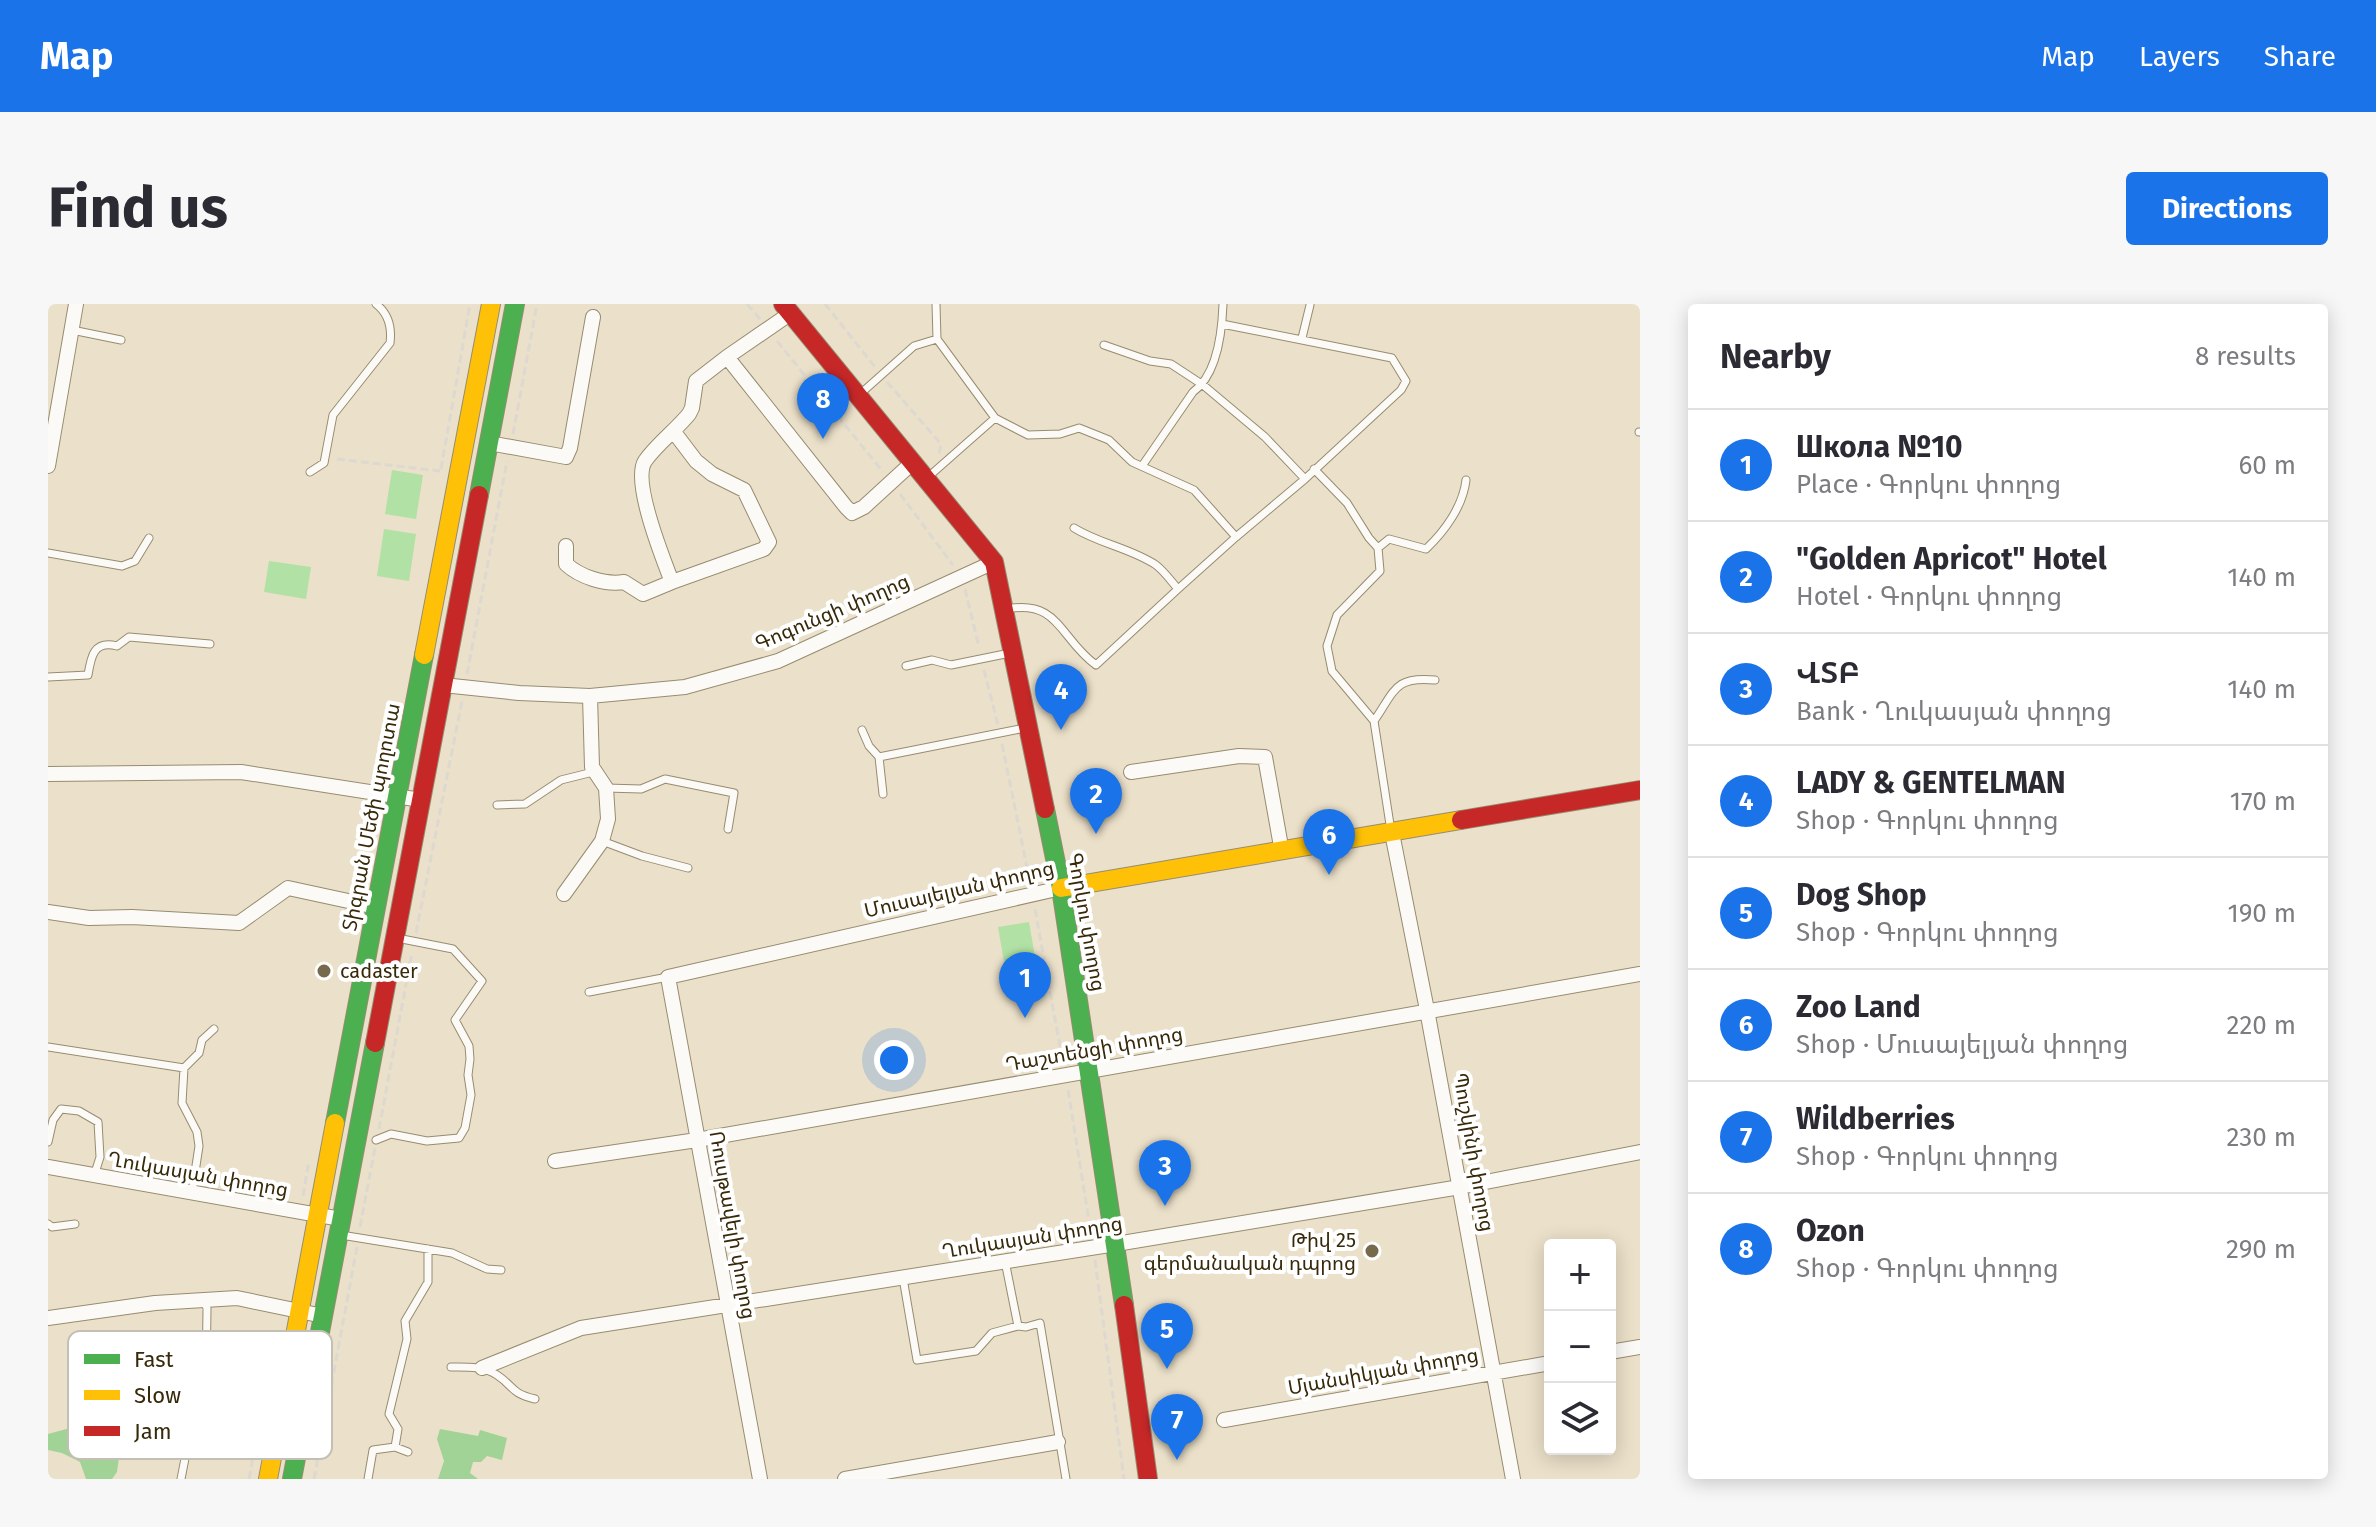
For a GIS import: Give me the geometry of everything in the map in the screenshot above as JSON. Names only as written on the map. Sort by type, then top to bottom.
[{"type":"main road","name":"Տիգրան Մեծի պողոտա","points":[[296,1331],[491,304]]},
{"type":"main road","points":[[320,1331],[515,304]]},
{"type":"main road","name":"Գորկու փողոց","points":[[787,308],[994,562],[1061,888],[1116,1244],[1148,1479]]},
{"type":"main road","name":"Մուսայելյան փողոց","points":[[1061,888],[1640,790]]},
{"type":"main road","name":"Տիգրան Մեծի պողոտա","points":[[268,1479],[272,1459]]},
{"type":"main road","points":[[292,1479],[296,1459]]},
{"type":"street","points":[[48,466],[76,304]]},
{"type":"street","points":[[672,582],[653,531],[642,479],[644,463],[692,408],[696,381],[768,329],[787,308]]},
{"type":"street","points":[[489,443],[566,457],[593,317]]},
{"type":"street","points":[[727,357],[852,513],[864,507],[912,463]]},
{"type":"street","points":[[566,546],[566,564],[574,571],[610,584],[624,582],[643,594],[764,549],[769,542],[744,490],[712,474],[696,461],[674,432]]},
{"type":"street","name":"Գոգունցի փողոց","points":[[443,685],[590,696],[685,687],[778,661],[994,562]]},
{"type":"street","points":[[564,894],[602,841],[608,819],[606,788],[593,772],[590,696]]},
{"type":"street","points":[[1131,772],[1239,756],[1265,757],[1282,852]]},
{"type":"street","points":[[48,774],[241,772],[421,800]]},
{"type":"street","name":"Պուշկինի փողոց","points":[[1392,833],[1513,1479]]},
{"type":"street","points":[[48,912],[89,918],[132,917],[239,923],[288,888],[376,907]]},
{"type":"street","name":"Մուսայելյան փողոց","points":[[668,977],[1061,888]]},
{"type":"street","name":"Դաշտենցի փողոց","points":[[555,1161],[697,1140],[1640,974]]},
{"type":"street","name":"Ռուսթավելի փողոց","points":[[668,977],[760,1479]]},
{"type":"street","name":"Ղուկասյան փողոց","points":[[482,1368],[581,1328],[1460,1187],[1640,1152]]},
{"type":"street","name":"Ղուկասյան փողոց","points":[[48,1167],[318,1215],[340,1227]]},
{"type":"street","points":[[48,1318],[155,1303],[237,1298],[323,1316]]},
{"type":"street","points":[[1616,1351],[1640,1347]]},
{"type":"street","name":"Մյանսիկյան փողոց","points":[[1224,1420],[1544,1364]]},
{"type":"street","points":[[845,1479],[1058,1442]]},
{"type":"lane","points":[[310,472],[324,463],[333,415],[390,343],[388,319],[384,310],[376,304]]},
{"type":"lane","points":[[936,304],[937,339],[995,418],[1028,435],[1060,434],[1079,428],[1109,440],[1132,462],[1194,490],[1236,537]]},
{"type":"lane","points":[[1142,466],[1193,392],[1203,385],[1222,324],[1223,304]]},
{"type":"lane","points":[[1302,338],[1310,305]]},
{"type":"lane","points":[[1003,609],[1025,605],[1040,608],[1096,665],[1236,537],[1305,479],[1401,390],[1406,381],[1392,358],[1222,324]]},
{"type":"lane","points":[[72,330],[121,340]]},
{"type":"lane","points":[[857,396],[914,346],[937,339]]},
{"type":"lane","points":[[1104,345],[1150,361],[1171,364],[1203,385],[1265,437],[1305,479]]},
{"type":"lane","points":[[926,480],[995,418]]},
{"type":"lane","points":[[1314,469],[1347,503],[1378,548],[1380,571],[1337,615],[1327,646],[1332,671],[1348,694],[1374,721],[1392,833]]},
{"type":"lane","points":[[1378,548],[1389,539],[1426,549],[1439,537],[1464,496],[1466,480]]},
{"type":"lane","points":[[1074,528],[1158,567],[1178,589]]},
{"type":"lane","points":[[48,553],[122,566],[135,561],[149,538]]},
{"type":"lane","points":[[48,677],[88,675],[97,646],[107,643],[117,646],[129,637],[210,644]]},
{"type":"lane","points":[[906,666],[932,660],[951,665],[1012,652]]},
{"type":"lane","points":[[1374,721],[1399,685],[1413,678],[1435,680]]},
{"type":"lane","points":[[879,757],[1027,727]]},
{"type":"lane","points":[[862,730],[869,746],[879,757],[883,794]]},
{"type":"lane","points":[[497,805],[525,804],[561,780],[593,772]]},
{"type":"lane","points":[[606,788],[641,789],[665,779],[734,793],[728,829]]},
{"type":"lane","points":[[602,841],[688,868]]},
{"type":"lane","points":[[376,1140],[391,1134],[438,1141],[459,1138],[465,1128],[471,1095],[468,1075],[470,1059],[469,1046],[455,1020],[482,981],[453,949],[395,938]]},
{"type":"lane","points":[[589,992],[668,977]]},
{"type":"lane","points":[[191,1193],[199,1146],[197,1132],[182,1103],[184,1068],[199,1053],[202,1040],[214,1029]]},
{"type":"lane","points":[[48,1047],[184,1068]]},
{"type":"lane","points":[[48,1142],[53,1120],[61,1109],[79,1111],[98,1122],[100,1157],[94,1176]]},
{"type":"lane","points":[[48,1224],[52,1227],[75,1224]]},
{"type":"lane","points":[[340,1227],[358,1238],[452,1253],[487,1269],[501,1270]]},
{"type":"lane","points":[[395,1447],[398,1429],[389,1414],[407,1339],[405,1321],[428,1282],[428,1249]]},
{"type":"lane","points":[[1005,1261],[1018,1326]]},
{"type":"lane","points":[[903,1277],[917,1360],[976,1351],[992,1333],[1040,1323],[1066,1479]]},
{"type":"lane","points":[[203,1300],[207,1308],[208,1331]]},
{"type":"lane","points":[[451,1367],[482,1368],[499,1375],[518,1395],[535,1399]]},
{"type":"lane","points":[[368,1479],[373,1450],[395,1447],[408,1452]]},
{"type":"lane","points":[[181,1479],[185,1459]]},
{"type":"path","points":[[332,1380],[537,304]]},
{"type":"path","points":[[747,304],[768,329]]},
{"type":"path","points":[[325,457],[440,471]]},
{"type":"path","points":[[314,1479],[318,1459]]},
{"type":"green space","points":[[392,470],[423,475],[416,519],[385,514]]},
{"type":"green space","points":[[384,529],[416,534],[409,581],[377,576]]},
{"type":"green space","points":[[269,561],[311,567],[306,599],[264,592]]},
{"type":"green space","points":[[1029,922],[1038,974],[1007,979],[998,927]]},
{"type":"green space","points":[[68,1429],[68,1456],[48,1450],[48,1434]]},
{"type":"green space","points":[[440,1429],[478,1436],[480,1430],[507,1438],[502,1460],[487,1456],[481,1462],[473,1462],[470,1473],[478,1479],[438,1479],[444,1461],[437,1439]]},
{"type":"green space","points":[[74,1459],[119,1459],[117,1472],[112,1479],[86,1479],[80,1462]]},
{"type":"traffic: fast","points":[[479,495],[515,304]]},
{"type":"traffic: fast","points":[[335,1123],[424,655]]},
{"type":"traffic: fast","points":[[1045,809],[1061,888],[1124,1305]]},
{"type":"traffic: fast","points":[[320,1331],[375,1043]]},
{"type":"traffic: fast","points":[[292,1479],[296,1459]]},
{"type":"traffic: slow","points":[[424,655],[491,304]]},
{"type":"traffic: slow","points":[[1061,888],[1461,820]]},
{"type":"traffic: slow","points":[[296,1331],[335,1123]]},
{"type":"traffic: slow","points":[[268,1479],[272,1459]]},
{"type":"traffic: jam","points":[[783,304],[994,562],[1045,809]]},
{"type":"traffic: jam","points":[[375,1043],[479,495]]},
{"type":"traffic: jam","points":[[1461,820],[1640,790]]},
{"type":"traffic: jam","points":[[1124,1305],[1148,1479]]},
{"type":"place","name":"Ozon","points":[[823,439]]},
{"type":"place","name":"LADY & GENTELMAN","points":[[1061,730]]},
{"type":"place","name":"\"Golden Apricot\" Hotel","points":[[1096,834]]},
{"type":"place","name":"Zoo Land","points":[[1329,875]]},
{"type":"place","name":"cadaster","points":[[324,971]]},
{"type":"place","name":"Школа №10","points":[[1025,1018]]},
{"type":"place","name":"ՎՏԲ","points":[[1165,1206]]},
{"type":"place","name":"Թիվ 25 գերմանական դպրոց","points":[[1372,1251]]},
{"type":"place","name":"Dog Shop","points":[[1167,1369]]},
{"type":"place","name":"Wildberries","points":[[1177,1460]]}]
